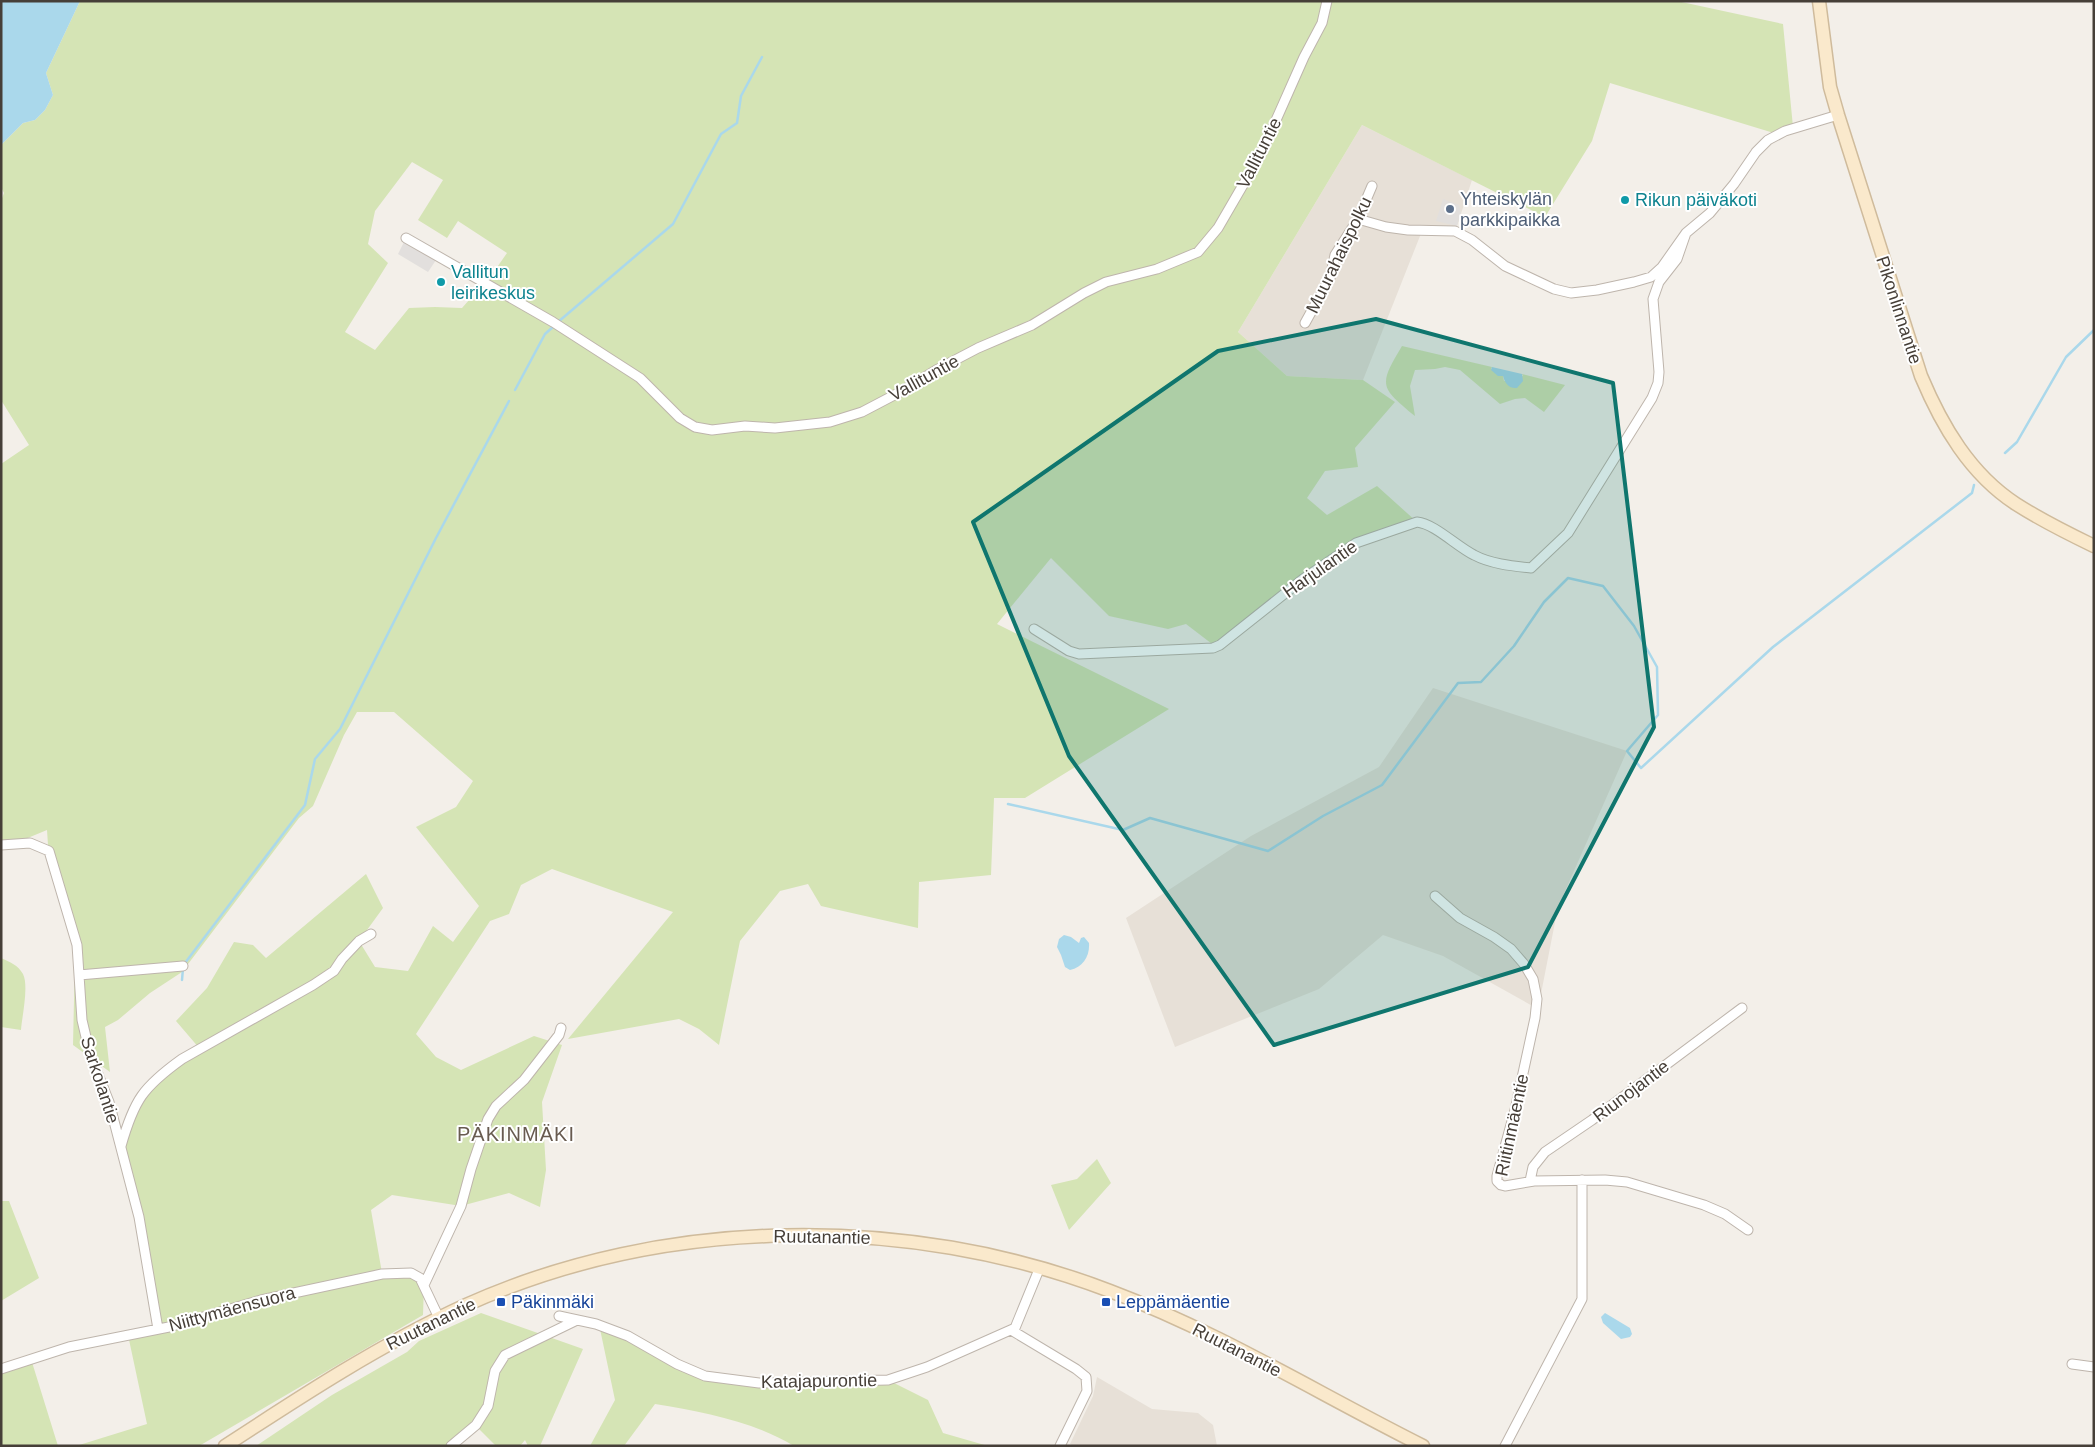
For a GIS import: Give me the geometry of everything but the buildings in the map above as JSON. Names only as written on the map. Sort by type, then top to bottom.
[{"type":"street","name":"Vallituntie","points":[[406,238],[556,324],[640,378],[680,418],[696,427],[712,430],[745,426],[798,427],[830,422],[862,412],[978,348],[1032,325],[1106,282],[1157,268],[1198,252],[1218,228],[1261,154],[1304,57],[1322,23],[1327,1]]},
{"type":"street","name":"Pikonlinnantie","points":[[1819,1],[1830,87],[1838,115],[1921,376],[1946,430],[1969,461],[2002,494],[2040,519],[2094,546]]},
{"type":"street","points":[[1358,219],[1386,227],[1408,230],[1455,231],[1472,240],[1505,266],[1522,276],[1554,289],[1571,293],[1597,290],[1651,277],[1662,267],[1686,233],[1710,213],[1734,184],[1756,152],[1768,140],[1784,130],[1838,115]]},
{"type":"street","name":"Muurahaispolku","points":[[1305,323],[1330,278],[1335,254],[1358,219],[1372,186]]},
{"type":"street","name":"Harjulantie","points":[[1034,630],[1069,651],[1079,654],[1213,648],[1220,645],[1303,579],[1356,543],[1416,522],[1425,523],[1433,527],[1455,544],[1476,556],[1502,564],[1531,568],[1568,533],[1652,398],[1658,383],[1659,372],[1653,299],[1659,282],[1677,259],[1686,233]]},
{"type":"street","name":"Sarkolantie","points":[[1,845],[30,843],[50,851],[77,945],[82,1020],[90,1054],[109,1102],[139,1217],[158,1329]]},
{"type":"street","name":"Riitinmäentie","points":[[1435,896],[1460,918],[1511,949],[1524,964],[1533,979],[1537,999],[1536,1018],[1497,1181],[1505,1186],[1530,1181],[1582,1180],[1627,1182],[1704,1205],[1725,1214],[1748,1230]]},
{"type":"street","points":[[120,1146],[129,1118],[138,1100],[151,1084],[169,1068],[314,985],[334,971],[353,947],[371,934]]},
{"type":"street","points":[[79,975],[183,966]]},
{"type":"street","name":"Riunojantie","points":[[1530,1181],[1533,1167],[1545,1152],[1592,1120],[1742,1008]]},
{"type":"street","points":[[439,1318],[424,1285],[461,1206],[488,1119],[496,1106],[524,1080],[559,1035],[561,1028]]},
{"type":"street","points":[[1505,1446],[1582,1299],[1582,1180]]},
{"type":"street","name":"Ruutanantie","points":[[225,1446],[320,1384],[384,1346],[439,1318],[498,1292],[596,1261],[640,1250],[749,1237],[834,1235],[875,1238],[977,1252],[1040,1267],[1111,1291],[1169,1315],[1424,1446]]},
{"type":"street","points":[[1040,1267],[1015,1328],[1011,1330],[1086,1377],[1087,1390],[1060,1446]]},
{"type":"street","name":"Niittymäensuora","points":[[1,1369],[69,1347],[158,1329],[261,1300],[382,1274],[412,1273],[420,1278],[424,1285]]},
{"type":"street","name":"Katajapurontie","points":[[559,1316],[575,1321],[596,1324],[628,1336],[677,1364],[705,1376],[759,1383],[888,1380],[927,1367],[1011,1330]]},
{"type":"street","points":[[451,1446],[476,1426],[488,1406],[496,1371],[506,1355],[575,1321]]},
{"type":"street","points":[[2072,1364],[2094,1367]]},
{"type":"highlighted area","points":[[1376,319],[1613,383],[1654,727],[1528,967],[1274,1045],[1069,756],[973,522],[1218,351]]},
{"type":"shaded area","points":[[1362,125],[1472,180],[1457,226],[1422,231],[1363,380],[1287,376],[1238,332]]},
{"type":"shaded area","name":"Yhteiskylän parkkipaikka","points":[[1443,199],[1459,205],[1461,213],[1457,226],[1436,221]]},
{"type":"shaded area","points":[[406,238],[438,257],[428,272],[398,254]]},
{"type":"shaded area","points":[[1433,688],[1627,751],[1558,907],[1538,1009],[1443,956],[1383,935],[1319,989],[1175,1047],[1126,918],[1251,836],[1379,767]]},
{"type":"shaded area","points":[[1097,1377],[1152,1409],[1198,1413],[1213,1425],[1217,1446],[1073,1446],[1070,1444],[1093,1396]]},
{"type":"green space","points":[[80,1],[1677,1],[1783,24],[1793,127],[1777,134],[1610,83],[1592,141],[1545,217],[1362,125],[1238,332],[1287,376],[1363,380],[1395,402],[1355,448],[1358,467],[1325,471],[1307,498],[1327,515],[1377,486],[1417,522],[1365,539],[1216,647],[1186,624],[1168,629],[1109,616],[1051,558],[997,624],[1169,709],[1025,798],[994,798],[991,875],[919,882],[918,928],[821,906],[808,884],[780,891],[740,941],[719,1045],[699,1029],[679,1019],[568,1039],[673,912],[552,869],[521,885],[509,914],[490,921],[416,1034],[436,1057],[461,1070],[534,1036],[562,1045],[542,1102],[546,1170],[540,1207],[509,1193],[461,1206],[392,1195],[371,1210],[382,1273],[411,1273],[424,1285],[423,1315],[199,1446],[76,1446],[147,1424],[128,1335],[158,1329],[120,1146],[138,1100],[200,1049],[176,1021],[207,988],[234,942],[253,945],[266,958],[366,874],[383,908],[359,941],[375,967],[408,971],[433,926],[453,942],[479,906],[416,827],[456,807],[473,781],[394,712],[357,712],[344,735],[313,806],[299,818],[182,972],[150,993],[118,1020],[105,1027],[110,1072],[73,1045],[75,955],[49,860],[47,830],[1,849],[1,464],[29,445],[1,400],[1,201],[4,193],[1,187],[1,145],[23,123],[35,120],[45,110],[53,95],[46,73]],"holes":[[[412,162],[443,180],[418,220],[447,238],[458,221],[507,253],[493,273],[462,308],[409,308],[375,350],[345,332],[388,263],[368,244],[375,211]]]},
{"type":"green space","points":[[1402,346],[1492,367],[1491,369],[1503,376],[1504,381],[1523,376],[1522,374],[1565,385],[1544,412],[1525,398],[1500,404],[1460,370],[1445,367],[1415,370],[1410,386],[1415,416],[1389,392],[1386,385],[1389,370]]},
{"type":"green space","points":[[1,958],[19,968],[25,979],[21,1030],[1,1027]]},
{"type":"green space","points":[[1097,1159],[1111,1183],[1069,1230],[1051,1185],[1077,1179]]},
{"type":"green space","points":[[1,1201],[9,1201],[39,1278],[1,1301]]},
{"type":"green space","points":[[481,1313],[583,1349],[540,1446],[528,1446],[525,1440],[520,1446],[496,1446],[476,1426],[453,1446],[256,1446],[332,1395],[407,1352],[419,1341]]},
{"type":"green space","points":[[600,1329],[628,1336],[705,1376],[759,1383],[888,1380],[928,1400],[943,1433],[988,1446],[794,1446],[778,1437],[744,1424],[709,1414],[655,1404],[624,1446],[590,1446],[615,1400]]},
{"type":"green space","points":[[31,1359],[58,1446],[1,1446],[1,1369]]},
{"type":"water","points":[[1,1],[80,1],[46,73],[53,95],[45,110],[35,120],[23,123],[1,145]]},
{"type":"water","points":[[1492,367],[1522,374],[1523,381],[1517,388],[1512,388],[1506,383],[1503,376],[1498,376],[1491,370]]},
{"type":"water","points":[[1064,935],[1071,937],[1079,943],[1081,938],[1084,937],[1089,943],[1085,960],[1075,969],[1070,970],[1065,967],[1057,947],[1059,939]]},
{"type":"water","points":[[1605,1313],[1630,1328],[1632,1334],[1630,1337],[1621,1339],[1603,1323],[1601,1317]]},
{"type":"waterway","points":[[558,322],[673,224],[721,134],[737,123],[741,96],[762,57]]},
{"type":"waterway","points":[[515,390],[545,334],[554,326]]},
{"type":"waterway","points":[[2005,453],[2017,442],[2066,357],[2094,330]]},
{"type":"waterway","points":[[185,963],[305,805],[315,759],[340,729],[436,538],[509,401]]},
{"type":"waterway","points":[[1008,804],[1123,830],[1150,818],[1268,851],[1323,816],[1382,785],[1458,683],[1481,682],[1514,646],[1544,602],[1568,578],[1603,586],[1634,626],[1657,667],[1658,715],[1627,751],[1641,768],[1773,647],[1972,493],[1974,485]]},
{"type":"waterway","points":[[182,980],[183,968]]},
{"type":"place","name":"Rikun päiväkoti","points":[[1625,200]]},
{"type":"place","name":"Yhteiskylän parkkipaikka","points":[[1450,209]]},
{"type":"place","name":"Vallitun leirikeskus","points":[[441,282]]},
{"type":"place","name":"Päkinmäki","points":[[501,1302]]},
{"type":"place","name":"Leppämäentie","points":[[1106,1302]]},
{"type":"district","name":"PÄKINMÄKI","points":[[516,1134]]}]
